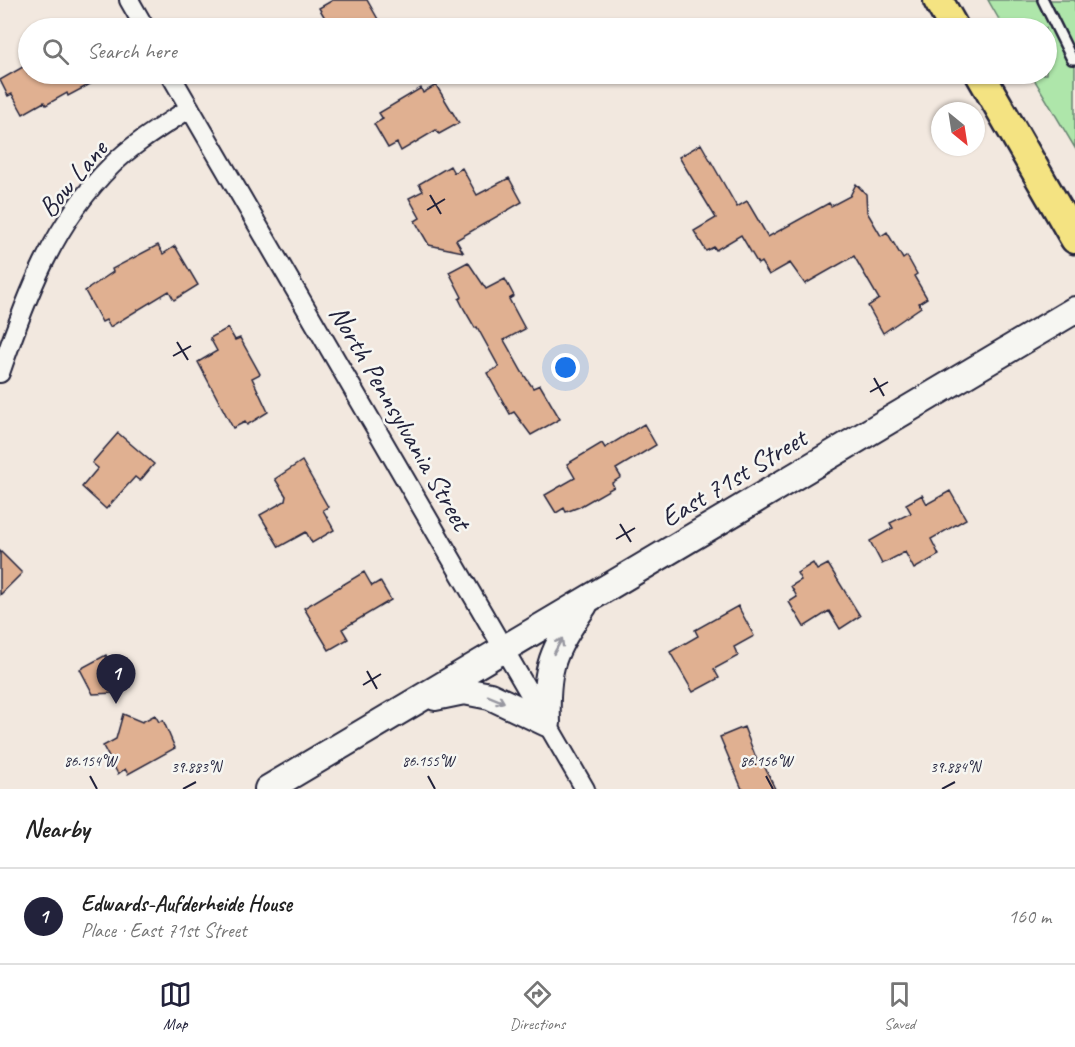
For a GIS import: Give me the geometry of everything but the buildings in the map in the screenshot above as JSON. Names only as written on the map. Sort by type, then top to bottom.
[{"type":"main road","points":[[938,0],[948,18]]},
{"type":"main road","points":[[986,84],[1075,240]]},
{"type":"main road","name":"East 71st Street","points":[[268,789],[1075,310]]},
{"type":"main road","points":[[419,700],[464,691],[482,694],[547,723],[546,689],[553,654],[588,599]]},
{"type":"street","points":[[129,0],[139,18]]},
{"type":"street","name":"North Pennsylvania Street","points":[[176,84],[585,789]]},
{"type":"street","name":"Bow Lane","points":[[0,374],[27,296],[62,227],[111,166],[142,139],[190,108]]},
{"type":"lane","points":[[1043,0],[1052,18]]},
{"type":"lane","points":[[1057,28],[1072,59],[1075,59]]},
{"type":"green space","points":[[988,0],[1075,0],[1075,148],[1037,84],[1057,84],[1057,18],[998,18]]},
{"type":"place","name":"Edwards-Aufderheide House","points":[[116,704]]}]
